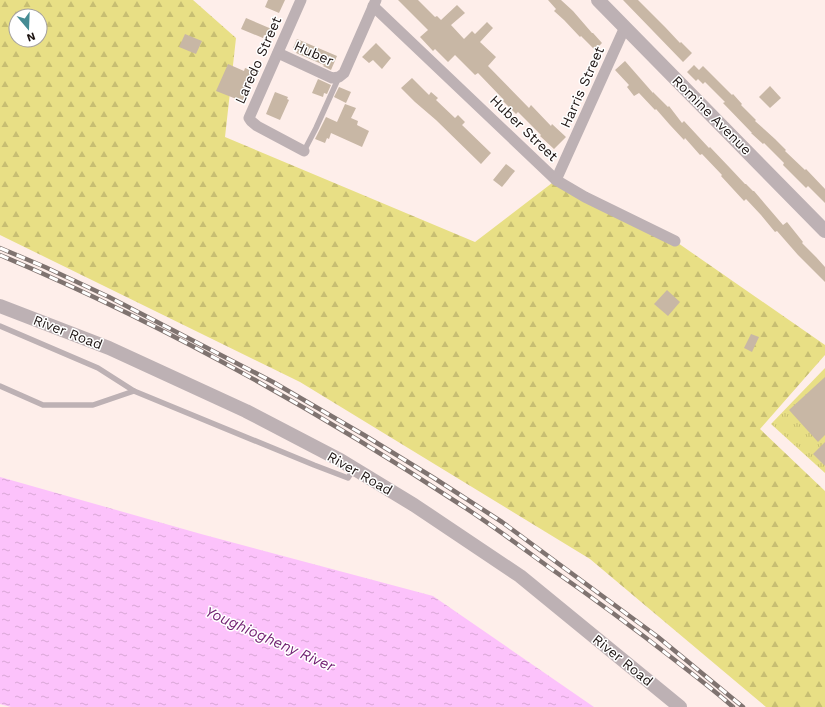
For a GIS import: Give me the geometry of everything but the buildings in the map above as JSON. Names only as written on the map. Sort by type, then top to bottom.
[{"type":"street","name":"Laredo Street","points":[[301,0],[248,118],[257,126],[304,151]]},
{"type":"street","name":"Romine Avenue","points":[[598,0],[825,231]]},
{"type":"street","points":[[339,77],[344,74],[374,3]]},
{"type":"street","name":"Huber Street","points":[[374,3],[556,180],[585,197],[675,241]]},
{"type":"street","name":"Harris Street","points":[[556,180],[625,28]]},
{"type":"street","name":"Huber","points":[[278,53],[332,78],[339,77]]},
{"type":"street","name":"River Road","points":[[0,306],[109,348],[246,411],[354,468],[414,505],[520,576],[680,707]]},
{"type":"lane","points":[[304,151],[339,77]]},
{"type":"lane","points":[[0,326],[98,368],[134,391],[314,465],[348,478],[354,468]]},
{"type":"lane","points":[[0,386],[43,405],[93,405],[134,391]]},
{"type":"green space","points":[[0,0],[193,0],[236,38],[225,137],[475,242],[556,180],[675,241],[825,345],[825,355],[760,429],[825,491],[825,707],[766,707],[590,559],[300,382],[0,235]]},
{"type":"green space","points":[[825,368],[825,473],[771,424]]},
{"type":"water","name":"Youghiogheny River","points":[[0,477],[201,534],[433,596],[594,707],[11,707],[0,704]]},
{"type":"railway","points":[[0,248],[109,297],[273,382],[434,478],[502,522],[658,637],[743,707]]},
{"type":"railway","points":[[0,255],[60,281],[178,339],[293,402],[406,469],[495,528],[598,602],[661,649],[733,707]]}]
